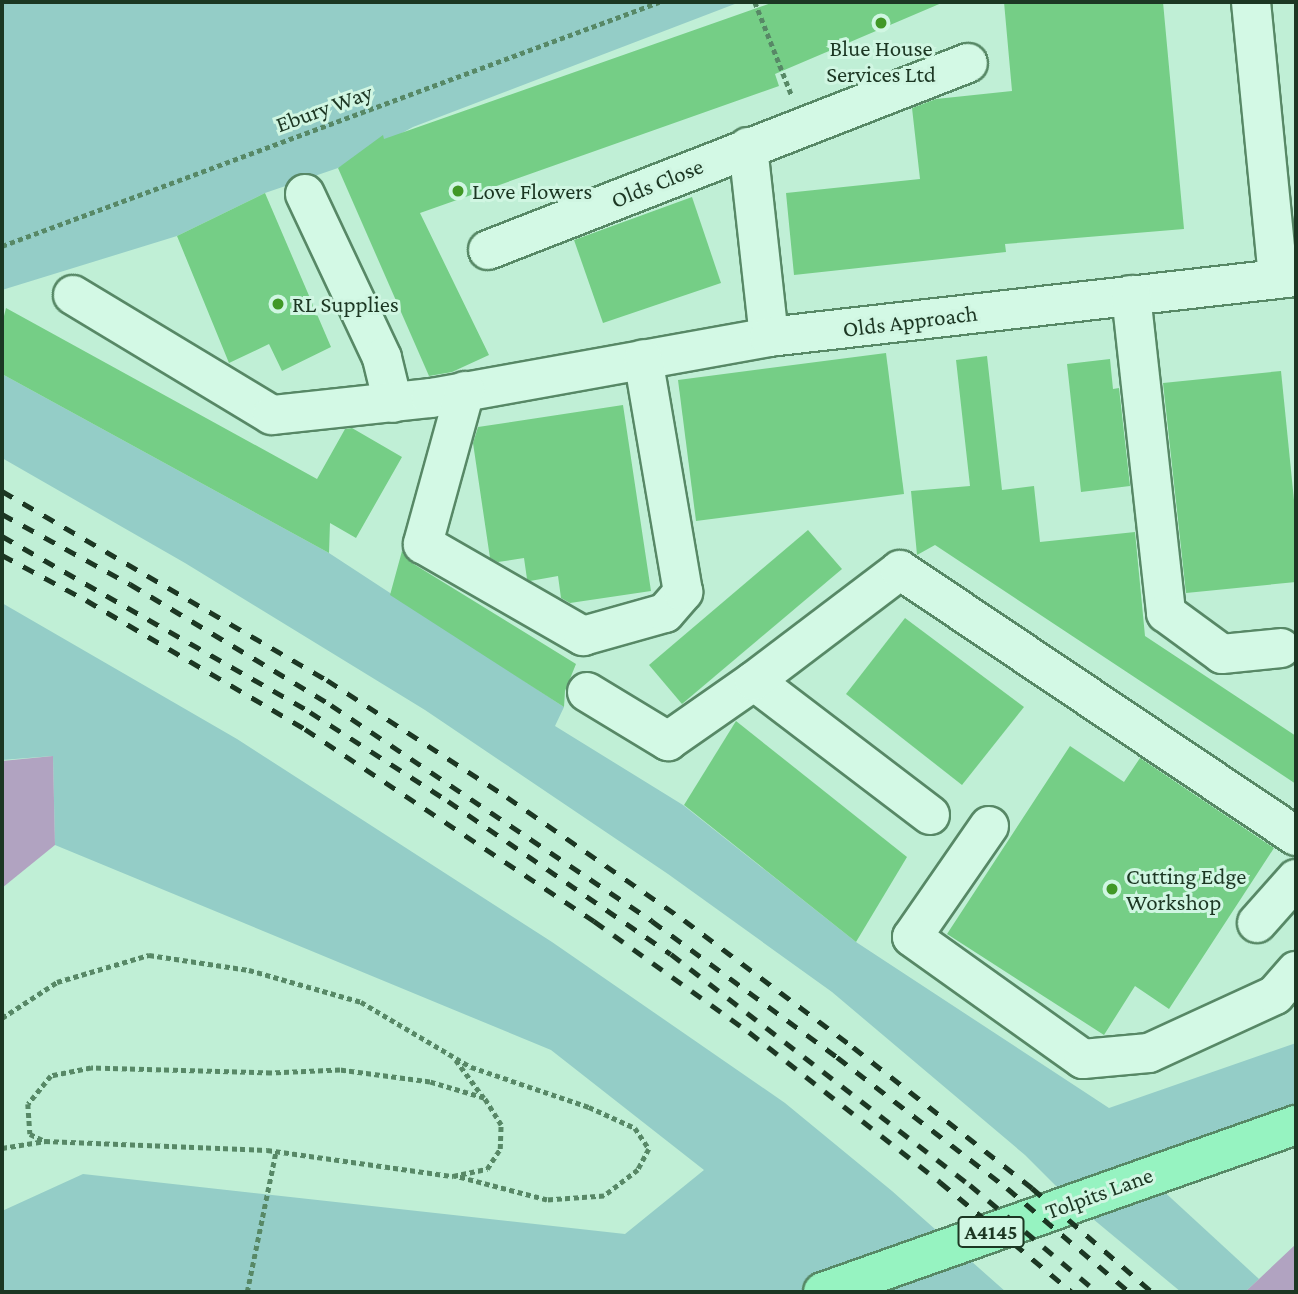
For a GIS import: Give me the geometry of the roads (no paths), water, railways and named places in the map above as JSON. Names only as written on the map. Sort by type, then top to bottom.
[{"type":"main road","name":"Tolpits Lane","points":[[823,1292],[1296,1125]]},
{"type":"street","points":[[1251,2],[1287,278]]},
{"type":"street","name":"Olds Close","points":[[488,250],[968,63]]},
{"type":"street","points":[[748,147],[769,337]]},
{"type":"street","points":[[305,194],[382,358],[393,403]]},
{"type":"street","name":"Olds Approach","points":[[73,295],[272,415],[393,403],[769,337],[1287,278]]},
{"type":"street","points":[[1131,295],[1166,613],[1222,654],[1282,648]]},
{"type":"street","points":[[465,391],[424,544],[583,636],[665,613],[684,592],[643,359]]},
{"type":"street","points":[[587,692],[668,741],[754,681],[900,570],[1296,836]]},
{"type":"street","points":[[754,681],[930,815]]},
{"type":"street","points":[[989,826],[912,937],[1083,1059],[1149,1053],[1275,995],[1296,971]]},
{"type":"street","points":[[1257,923],[1296,880]]},
{"type":"railway","points":[[2,491],[327,680],[507,797],[684,920],[853,1047],[1032,1188],[1152,1292]]},
{"type":"railway","points":[[2,514],[130,584],[331,705],[652,921],[837,1057],[1007,1188],[1129,1292]]},
{"type":"railway","points":[[2,536],[310,712],[448,801],[671,954],[970,1185],[1097,1292]]},
{"type":"railway","points":[[2,555],[86,600],[305,729],[594,921],[749,1032],[940,1182],[1072,1292]]},
{"type":"place","name":"Blue House Services Ltd","points":[[881,23]]},
{"type":"place","name":"Love Flowers","points":[[458,191]]},
{"type":"place","name":"RL Supplies","points":[[278,304]]},
{"type":"place","name":"Cutting Edge Workshop","points":[[1112,889]]}]
